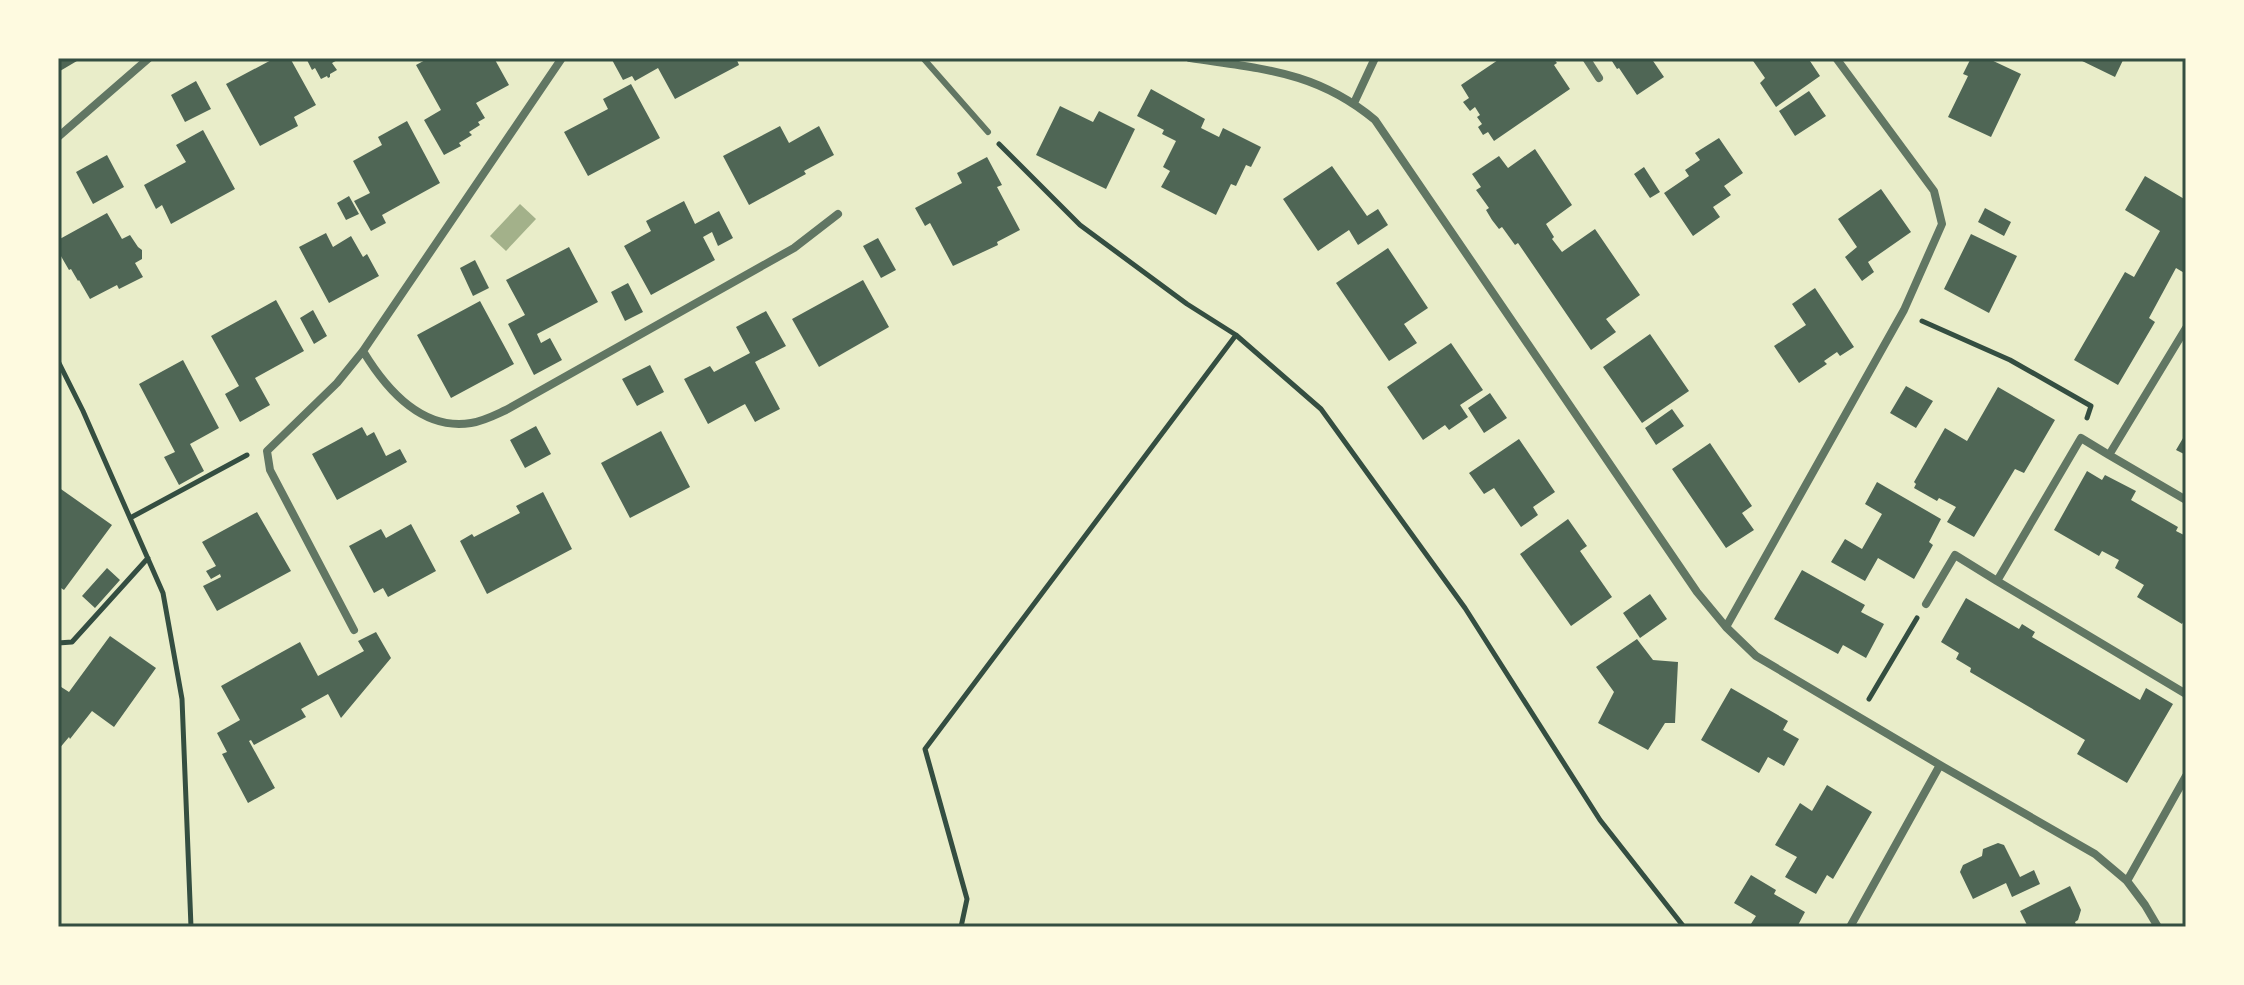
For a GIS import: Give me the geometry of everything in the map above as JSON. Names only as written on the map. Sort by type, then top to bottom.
[{"type":"street","points":[[58,137],[149,58]]},
{"type":"street","points":[[354,630],[270,470],[267,451],[337,383],[363,351],[562,58]]},
{"type":"street","points":[[1190,58],[1281,71],[1316,83],[1354,103],[1375,120],[1697,592],[1726,627],[1756,656],[2095,854],[2127,881],[2158,927]]},
{"type":"street","points":[[1354,103],[1375,58]]},
{"type":"street","points":[[1586,58],[1599,78]]},
{"type":"street","points":[[1726,627],[1904,310],[1942,224],[1934,191],[1836,58]]},
{"type":"street","points":[[363,351],[392,392],[419,414],[457,425],[483,420],[794,248],[838,214]]},
{"type":"street","points":[[2109,455],[2186,328]]},
{"type":"street","points":[[1997,581],[2081,438],[2186,500]]},
{"type":"street","points":[[1926,604],[1955,555],[2186,694]]},
{"type":"street","points":[[1850,927],[1940,765]]},
{"type":"street","points":[[2127,881],[2186,776]]},
{"type":"lane","points":[[923,58],[988,132]]},
{"type":"path","points":[[988,132],[1080,225],[1187,304],[1236,335],[1321,409],[1465,608],[1600,820],[1684,927]]},
{"type":"path","points":[[1904,310],[1928,325],[2010,360],[2091,406],[2081,438]]},
{"type":"path","points":[[961,927],[967,899],[925,749],[1236,335]]},
{"type":"path","points":[[58,361],[163,593],[182,699],[191,927]]},
{"type":"path","points":[[130,518],[246,455],[267,451]]},
{"type":"path","points":[[58,643],[72,642],[148,558]]},
{"type":"path","points":[[1859,717],[1926,604]]},
{"type":"shaded area","points":[[520,204],[536,219],[506,251],[490,236]]},
{"type":"building","points":[[58,58],[82,58],[60,71]]},
{"type":"building","points":[[275,58],[290,58],[316,105],[294,117],[298,126],[260,146],[226,84]]},
{"type":"building","points":[[306,58],[341,58],[332,63],[337,70],[330,77],[321,79]]},
{"type":"building","points":[[429,58],[494,58],[509,85],[476,103],[485,118],[469,132],[472,135],[459,143],[461,146],[444,155],[424,120],[441,110],[416,65]]},
{"type":"building","points":[[611,58],[736,58],[739,65],[675,99],[658,68],[635,81],[632,76],[623,80]]},
{"type":"building","points":[[1501,58],[1553,58],[1557,63],[1554,65],[1570,89],[1494,141],[1488,132],[1483,135],[1478,127],[1482,124],[1475,107],[1470,111],[1463,102],[1469,98],[1461,85]]},
{"type":"building","points":[[1610,58],[1651,58],[1664,77],[1637,95]]},
{"type":"building","points":[[1751,58],[1808,58],[1820,76],[1776,107],[1760,83],[1765,78]]},
{"type":"building","points":[[1971,58],[1987,58],[2021,74],[1991,137],[1948,117],[1968,76],[1963,74]]},
{"type":"building","points":[[2076,58],[2124,58],[2115,77]]},
{"type":"building","points":[[196,81],[211,109],[185,122],[171,95]]},
{"type":"building","points":[[631,84],[660,138],[588,176],[564,132],[608,109],[603,99]]},
{"type":"building","points":[[1151,89],[1205,119],[1201,128],[1219,137],[1223,128],[1261,147],[1251,167],[1246,165],[1236,186],[1231,184],[1216,215],[1161,187],[1170,171],[1163,167],[1176,141],[1162,134],[1164,130],[1137,116]]},
{"type":"building","points":[[1809,91],[1826,116],[1795,136],[1779,111]]},
{"type":"building","points":[[1060,106],[1093,122],[1099,111],[1135,129],[1106,189],[1036,155]]},
{"type":"building","points":[[407,121],[440,183],[382,215],[386,223],[371,231],[354,201],[370,193],[353,161],[382,145],[378,137]]},
{"type":"building","points":[[780,126],[789,143],[819,126],[834,155],[749,205],[723,156]]},
{"type":"building","points":[[203,130],[235,189],[171,224],[162,205],[156,209],[144,185],[186,162],[176,145]]},
{"type":"building","points":[[1719,138],[1743,173],[1724,186],[1731,195],[1713,207],[1720,217],[1693,236],[1664,193],[1689,176],[1685,170],[1700,160],[1695,153]]},
{"type":"building","points":[[1535,149],[1572,205],[1546,224],[1554,237],[1552,239],[1562,252],[1595,229],[1640,295],[1606,319],[1616,332],[1591,350],[1518,243],[1515,245],[1502,227],[1499,229],[1492,220],[1486,210],[1489,208],[1476,190],[1481,187],[1472,174],[1499,156],[1508,168]]},
{"type":"building","points":[[107,155],[124,187],[93,204],[76,172]]},
{"type":"building","points":[[987,157],[1002,185],[997,187],[1020,230],[997,242],[998,245],[953,266],[930,223],[925,226],[915,208],[962,183],[957,173]]},
{"type":"building","points":[[1332,166],[1367,216],[1378,209],[1388,225],[1358,245],[1349,230],[1318,251],[1283,199]]},
{"type":"building","points":[[1644,167],[1660,192],[1650,198],[1634,174]]},
{"type":"building","points":[[2145,176],[2186,200],[2186,274],[2176,268],[2149,318],[2155,322],[2118,385],[2074,360],[2125,272],[2134,277],[2160,231],[2125,210]]},
{"type":"building","points":[[1881,189],[1911,232],[1868,262],[1874,272],[1862,281],[1845,257],[1857,247],[1838,219]]},
{"type":"building","points":[[349,196],[359,214],[346,220],[337,203]]},
{"type":"building","points":[[684,201],[695,224],[719,211],[733,238],[718,246],[712,232],[703,237],[715,260],[651,295],[624,246],[651,231],[646,221]]},
{"type":"building","points":[[1985,208],[2011,222],[2004,236],[1978,222]]},
{"type":"building","points":[[107,213],[122,239],[130,235],[142,250],[142,259],[135,263],[143,277],[119,289],[117,285],[90,299],[58,251],[58,240]]},
{"type":"building","points":[[326,233],[333,247],[351,236],[363,257],[367,254],[379,276],[329,303],[299,247]]},
{"type":"building","points":[[1971,234],[2017,256],[1989,313],[1944,289]]},
{"type":"building","points":[[878,238],[896,270],[881,278],[863,246]]},
{"type":"building","points":[[569,247],[598,302],[537,334],[541,343],[550,338],[562,360],[534,375],[508,324],[525,315],[506,280]]},
{"type":"building","points":[[1388,248],[1428,308],[1404,324],[1417,343],[1389,361],[1336,283]]},
{"type":"building","points":[[475,260],[489,288],[473,296],[460,268]]},
{"type":"building","points":[[863,280],[889,327],[819,367],[792,319]]},
{"type":"building","points":[[628,283],[643,312],[625,321],[611,292]]},
{"type":"building","points":[[1815,288],[1854,347],[1840,356],[1837,352],[1824,361],[1827,364],[1799,383],[1774,346],[1806,325],[1792,304]]},
{"type":"building","points":[[276,300],[304,351],[255,378],[270,405],[240,422],[225,394],[239,386],[211,336]]},
{"type":"building","points":[[480,301],[514,364],[451,398],[417,335]]},
{"type":"building","points":[[313,310],[327,336],[314,344],[300,318]]},
{"type":"building","points":[[766,311],[786,346],[755,362],[780,409],[755,422],[745,404],[708,424],[684,379],[710,366],[714,372],[750,353],[736,327]]},
{"type":"building","points":[[1650,334],[1689,391],[1642,423],[1603,367]]},
{"type":"building","points":[[1451,343],[1483,390],[1460,405],[1468,417],[1449,430],[1445,425],[1423,440],[1387,387]]},
{"type":"building","points":[[183,360],[219,428],[190,444],[204,471],[179,485],[164,457],[175,452],[139,384]]},
{"type":"building","points":[[650,365],[664,392],[637,406],[622,379]]},
{"type":"building","points":[[1906,386],[1933,401],[1916,428],[1890,413]]},
{"type":"building","points":[[1998,387],[2055,420],[2024,473],[2015,469],[1974,537],[1947,522],[1956,507],[1914,488],[1914,482],[1945,428],[1967,441]]},
{"type":"building","points":[[1490,393],[1507,418],[1484,433],[1468,408]]},
{"type":"building","points":[[1672,409],[1684,426],[1656,445],[1645,428]]},
{"type":"building","points":[[536,426],[551,454],[525,468],[510,440]]},
{"type":"building","points":[[362,427],[367,436],[374,432],[386,456],[400,449],[407,462],[337,500],[312,454]]},
{"type":"building","points":[[661,431],[690,487],[630,518],[601,463]]},
{"type":"building","points":[[2186,433],[2186,455],[2176,450]]},
{"type":"building","points":[[1519,439],[1555,492],[1533,507],[1538,515],[1521,527],[1494,488],[1484,494],[1469,473]]},
{"type":"building","points":[[1710,443],[1752,506],[1742,513],[1754,530],[1726,548],[1672,469]]},
{"type":"building","points":[[2087,471],[2102,480],[2105,475],[2136,491],[2131,500],[2178,527],[2176,531],[2186,536],[2186,617],[2182,624],[2137,597],[2144,585],[2115,568],[2119,560],[2102,551],[2099,556],[2054,530]]},
{"type":"building","points":[[1877,482],[1941,519],[1929,542],[1933,545],[1914,579],[1878,558],[1865,581],[1831,562],[1845,539],[1862,549],[1882,514],[1865,504]]},
{"type":"building","points":[[58,487],[112,525],[64,590],[58,586]]},
{"type":"building","points":[[543,492],[572,549],[487,594],[460,541],[520,513],[516,506]]},
{"type":"building","points":[[257,512],[291,571],[217,611],[203,586],[221,577],[220,574],[211,579],[206,571],[216,566],[202,542]]},
{"type":"building","points":[[1568,519],[1587,546],[1580,551],[1612,597],[1571,626],[1520,554]]},
{"type":"building","points":[[411,524],[436,571],[388,597],[383,588],[374,593],[349,546],[381,529],[386,538]]},
{"type":"building","points":[[107,568],[120,580],[95,608],[82,596]]},
{"type":"building","points":[[1802,570],[1865,605],[1861,612],[1884,624],[1866,658],[1843,645],[1838,654],[1774,619]]},
{"type":"building","points":[[1650,594],[1667,619],[1640,638],[1623,613]]},
{"type":"building","points":[[1966,598],[2019,629],[2022,624],[2035,632],[2032,637],[2140,700],[2146,688],[2173,704],[2127,783],[2077,754],[2085,740],[1970,672],[1971,668],[1956,659],[1959,653],[1941,642]]},
{"type":"building","points":[[376,632],[391,658],[341,718],[328,694],[301,709],[306,717],[254,745],[249,741],[275,788],[248,803],[222,754],[227,752],[217,733],[240,720],[221,686],[300,642],[318,676],[364,651],[358,641]]},
{"type":"building","points":[[110,636],[156,668],[114,727],[92,711],[58,750],[58,685],[69,692]]},
{"type":"building","points":[[1637,639],[1653,660],[1678,662],[1675,723],[1665,723],[1648,750],[1598,723],[1614,692],[1596,667]]},
{"type":"building","points":[[1731,688],[1788,721],[1783,730],[1799,739],[1784,766],[1768,757],[1759,773],[1701,740]]},
{"type":"building","points":[[1827,785],[1872,812],[1833,879],[1827,875],[1816,894],[1785,877],[1797,857],[1775,845],[1800,803],[1812,811]]},
{"type":"building","points":[[1998,843],[2004,845],[2020,877],[2034,870],[2040,884],[2012,897],[2006,883],[1973,899],[1960,872],[1963,865],[1982,856],[1983,849]]},
{"type":"building","points":[[1751,875],[1776,890],[1774,894],[1805,912],[1797,927],[1749,927],[1756,916],[1734,903]]},
{"type":"building","points":[[2070,886],[2081,910],[2075,922],[2077,927],[2028,927],[2020,911]]}]
